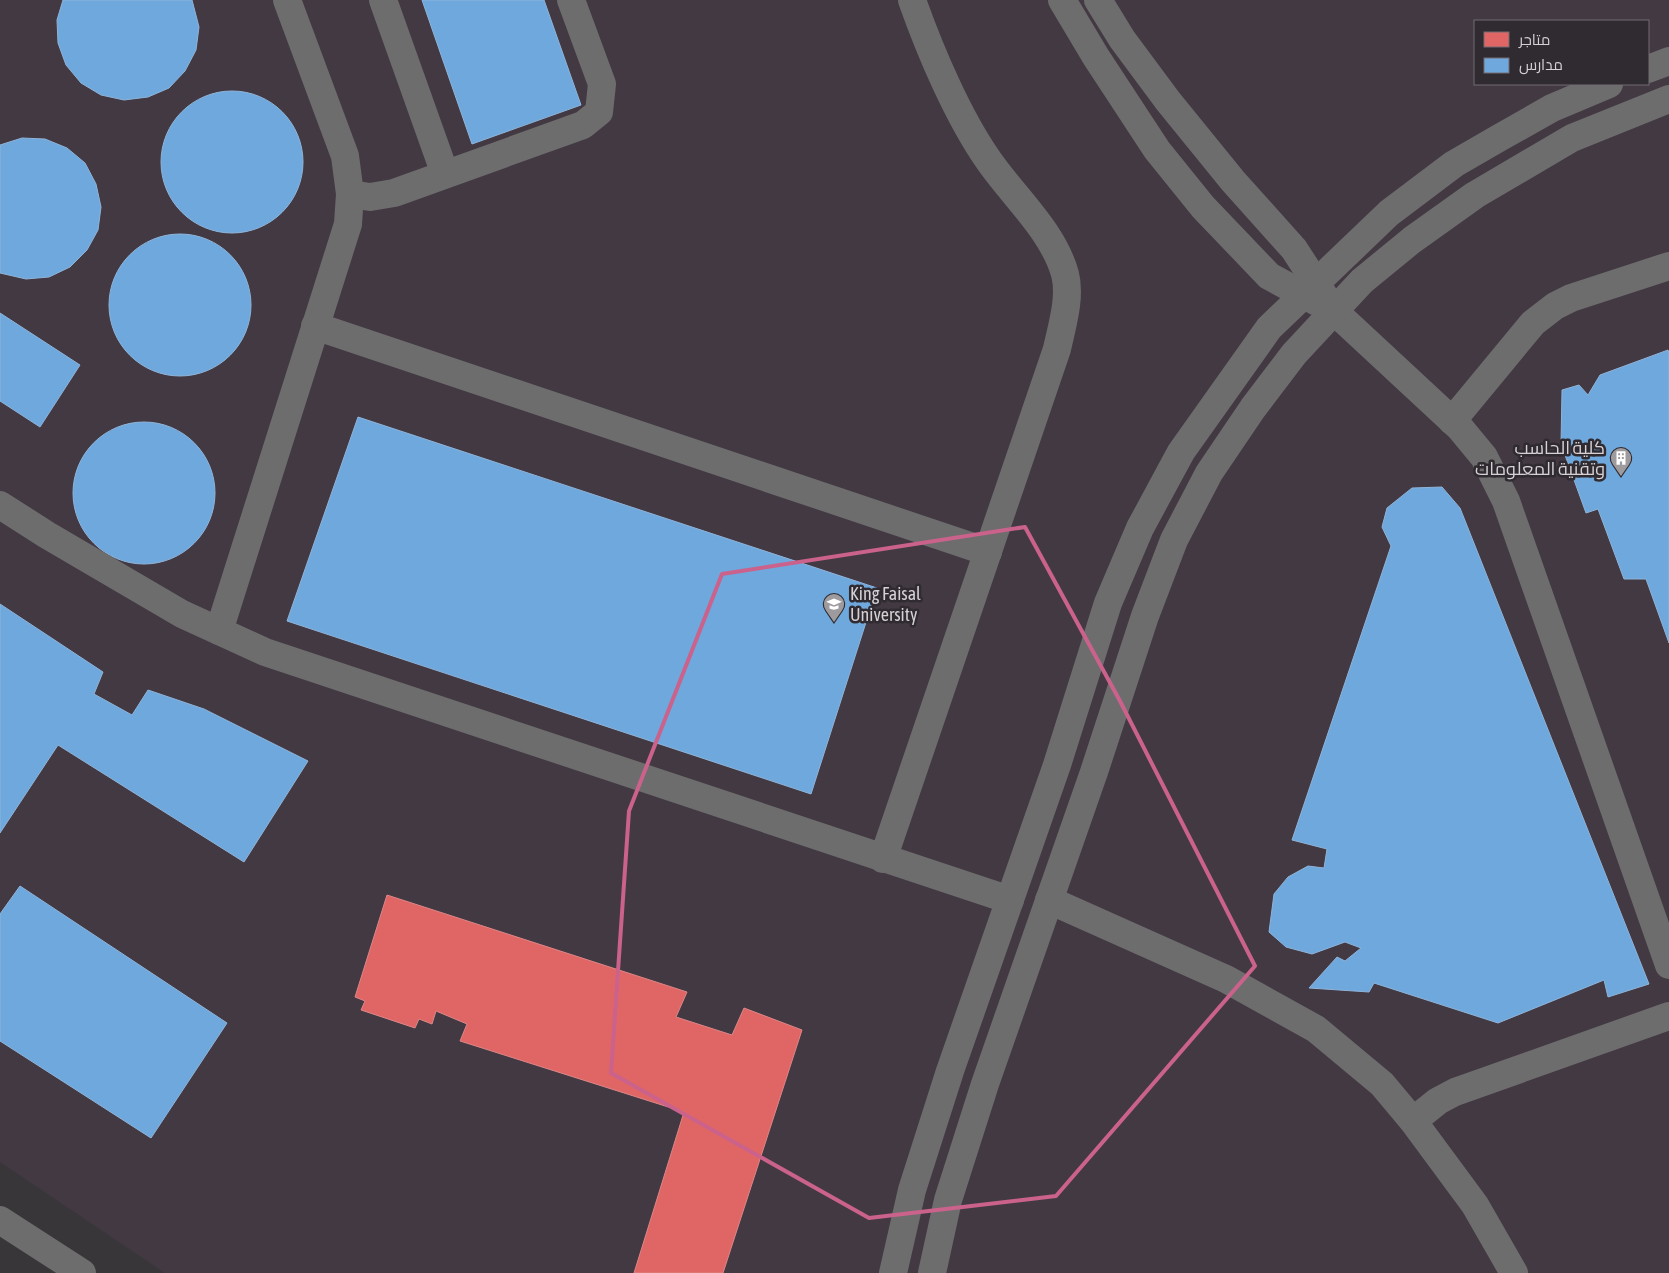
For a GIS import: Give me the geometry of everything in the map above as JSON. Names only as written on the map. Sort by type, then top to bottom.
[{"type":"street","points":[[219,631],[348,224],[350,194],[345,156],[287,0]]},
{"type":"street","points":[[383,0],[445,174]]},
{"type":"street","points":[[350,194],[370,197],[394,193],[583,125],[599,112],[602,84],[571,0]]},
{"type":"street","points":[[883,859],[1057,349],[1065,309],[1066,276],[1058,253],[988,160],[959,109],[912,0]]},
{"type":"street","points":[[1062,0],[1096,57],[1157,150],[1203,207],[1269,276],[1309,288],[1452,421],[1484,458],[1506,501],[1669,965]]},
{"type":"street","points":[[1098,0],[1122,39],[1168,101],[1233,181],[1294,249],[1309,288]]},
{"type":"street","points":[[1649,69],[1669,61]]},
{"type":"street","points":[[893,1273],[915,1180],[1057,765],[1108,603],[1140,528],[1181,452],[1268,328],[1389,213],[1454,164],[1552,108],[1607,85]]},
{"type":"street","points":[[932,1273],[948,1200],[985,1084],[1144,616],[1174,540],[1209,473],[1252,408],[1294,354],[1362,281],[1412,240],[1475,195],[1572,138],[1669,99]]},
{"type":"street","points":[[1452,421],[1533,324],[1555,306],[1571,298],[1669,266]]},
{"type":"street","points":[[315,326],[988,552]]},
{"type":"street","points":[[0,505],[47,535],[182,614],[265,652],[1010,900]]},
{"type":"street","points":[[1049,900],[1226,979],[1316,1030],[1382,1084],[1413,1121],[1475,1204],[1514,1273]]},
{"type":"street","points":[[1413,1121],[1438,1101],[1455,1092],[1669,1016]]},
{"type":"street","points":[[0,1220],[82,1273]]},
{"type":"highlighted area","points":[[1025,527],[1120,701],[1255,966],[1056,1196],[869,1218],[611,1073],[629,811],[722,574]]},
{"type":"shaded area","name":"King Faisal University","points":[[0,0],[1669,0],[1669,1273],[165,1273],[0,1162]]},
{"type":"building: متاجر","points":[[387,895],[687,992],[676,1017],[732,1035],[744,1008],[802,1030],[723,1273],[634,1273],[684,1112],[460,1041],[467,1024],[436,1011],[432,1024],[419,1019],[415,1028],[361,1010],[365,1001],[355,997]]},
{"type":"building: مدارس","points":[[63,0],[192,0],[199,27],[196,50],[185,71],[169,88],[148,97],[124,100],[101,95],[81,83],[66,65],[58,43],[57,20]]},
{"type":"building: مدارس","points":[[422,0],[544,0],[581,105],[472,144]]},
{"type":"building: مدارس","points":[[232,91],[259,97],[271,103],[282,112],[291,123],[297,135],[303,162],[297,189],[291,201],[282,212],[271,221],[259,227],[232,233],[205,227],[193,221],[182,212],[173,201],[167,189],[161,162],[167,135],[173,123],[182,112],[193,103],[205,97]]},
{"type":"building: مدارس","points":[[22,138],[45,139],[67,148],[85,163],[96,184],[101,207],[98,230],[87,250],[70,267],[49,277],[26,279],[0,273],[0,145]]},
{"type":"building: مدارس","points":[[180,234],[207,240],[219,246],[230,255],[239,266],[245,278],[251,305],[245,332],[239,344],[230,355],[219,364],[207,370],[180,376],[153,370],[141,364],[130,355],[121,344],[115,332],[109,305],[115,278],[121,266],[130,255],[141,246],[153,240]]},
{"type":"building: مدارس","points":[[0,313],[80,365],[40,427],[0,401]]},
{"type":"building: مدارس","name":"كلية الحاسب وتقنية المعلومات","points":[[1668,350],[1669,643],[1646,579],[1624,579],[1598,509],[1586,513],[1561,444],[1562,390],[1579,385],[1588,395],[1600,375]]},
{"type":"building: مدارس","points":[[358,417],[877,588],[811,794],[287,621]]},
{"type":"building: مدارس","points":[[144,422],[171,428],[183,434],[194,443],[203,454],[209,466],[215,493],[209,520],[203,532],[194,543],[183,552],[171,558],[144,564],[117,558],[105,552],[94,543],[85,532],[79,520],[73,493],[79,466],[85,454],[94,443],[105,434],[117,428]]},
{"type":"building: مدارس","points":[[1442,487],[1460,508],[1649,984],[1608,997],[1604,980],[1498,1023],[1374,983],[1369,992],[1309,988],[1337,957],[1345,961],[1361,948],[1345,942],[1312,954],[1286,947],[1269,932],[1274,894],[1288,877],[1308,866],[1324,868],[1327,849],[1292,840],[1391,546],[1382,527],[1387,508],[1412,488]]},
{"type":"building: مدارس","points":[[0,604],[103,672],[94,694],[132,715],[148,690],[204,709],[308,761],[244,862],[58,745],[0,833]]},
{"type":"building: مدارس","points":[[20,886],[227,1023],[151,1138],[0,1041],[0,914]]},
{"type":"place","name":"كلية الحاسب وتقنية المعلومات","points":[[1621,477]]},
{"type":"place","name":"King Faisal University","points":[[834,623]]}]
